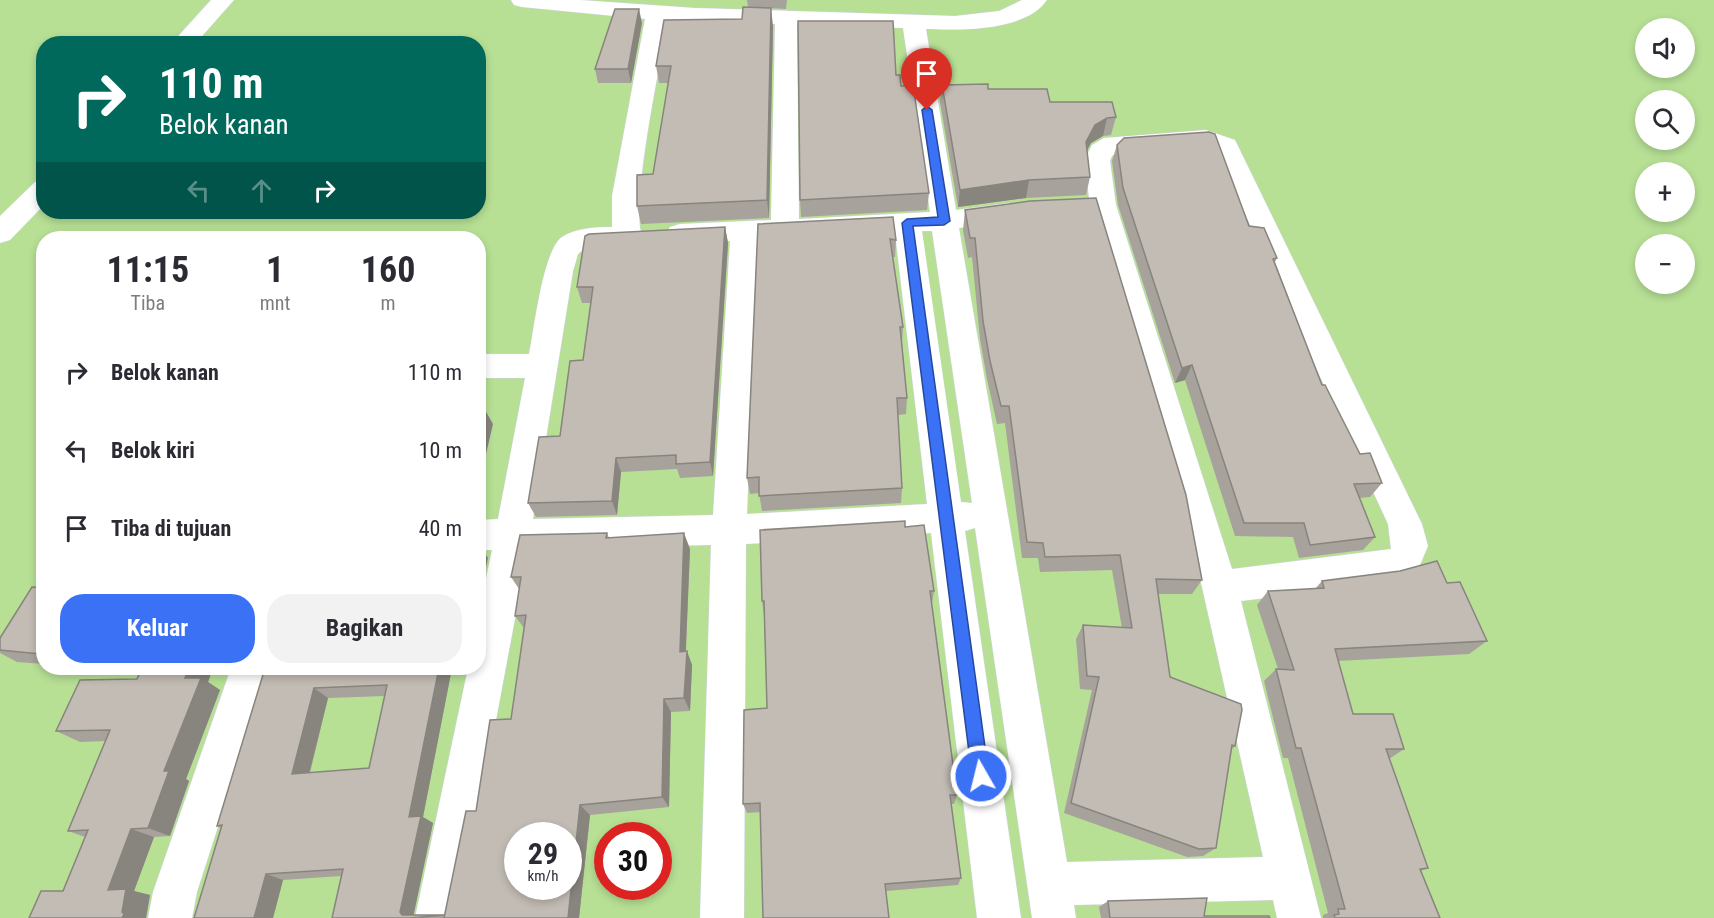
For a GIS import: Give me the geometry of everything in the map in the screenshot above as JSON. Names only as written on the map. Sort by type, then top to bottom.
[{"type":"street","points":[[189,36],[223,0]]},
{"type":"street","points":[[522,0],[563,6],[658,11],[710,7],[786,17],[971,21],[1004,18],[1027,8],[1036,0]]},
{"type":"street","points":[[626,237],[625,196],[658,11]]},
{"type":"street","points":[[785,228],[786,17]]},
{"type":"street","points":[[913,20],[1051,901],[1288,878]]},
{"type":"street","points":[[1220,587],[1385,567],[1404,561],[1410,546],[1405,524],[1226,146],[1206,138],[1113,144],[1101,151],[1097,161],[1092,205],[1220,587],[1299,918]]},
{"type":"street","points":[[0,233],[36,196]]},
{"type":"street","points":[[486,670],[513,534],[559,272],[568,247],[577,241],[593,238],[944,221],[1037,209]]},
{"type":"street","points":[[907,223],[999,918]]},
{"type":"street","points":[[722,918],[729,530],[744,271],[744,230]]},
{"type":"street","points":[[486,366],[543,366]]},
{"type":"street","points":[[486,535],[729,530],[946,516],[991,517]]},
{"type":"street","points":[[170,918],[175,892],[248,675]]},
{"type":"street","points":[[437,918],[485,675]]},
{"type":"green space","points":[[0,0],[1714,0],[1714,918],[0,918]]},
{"type":"building","points":[[743,7],[771,8],[767,200],[637,206],[637,175],[653,174],[671,66],[656,66],[664,20],[742,19]]},
{"type":"building","points":[[615,9],[639,9],[628,69],[595,69]]},
{"type":"building","points":[[798,21],[893,21],[896,75],[900,75],[901,86],[913,85],[929,193],[800,200]]},
{"type":"building","points":[[988,84],[988,89],[1047,89],[1050,102],[1112,102],[1116,117],[1107,118],[1095,125],[1086,142],[1090,177],[1029,180],[960,190],[942,85]]},
{"type":"building","points":[[1209,132],[1215,134],[1249,226],[1264,228],[1277,258],[1273,259],[1322,385],[1325,385],[1360,454],[1370,453],[1382,483],[1354,484],[1375,537],[1310,545],[1304,523],[1244,523],[1192,365],[1182,368],[1123,188],[1117,145],[1124,138]]},
{"type":"building","points":[[1096,198],[1186,495],[1202,580],[1156,579],[1170,677],[1241,704],[1242,710],[1235,746],[1232,745],[1216,848],[1199,849],[1071,803],[1099,677],[1087,676],[1083,625],[1132,628],[1120,555],[1045,557],[1043,543],[1027,542],[1009,406],[1001,406],[990,361],[983,321],[975,238],[970,238],[965,210],[1030,201]]},
{"type":"building","points":[[893,217],[896,240],[890,239],[903,327],[900,327],[907,398],[897,398],[902,488],[759,496],[759,477],[747,478],[758,224]]},
{"type":"building","points":[[725,227],[710,462],[676,464],[676,455],[616,458],[612,501],[528,503],[539,437],[560,436],[570,361],[583,360],[593,287],[577,287],[585,236]]},
{"type":"building","points":[[905,521],[905,527],[924,525],[934,591],[930,591],[957,795],[950,795],[961,878],[885,884],[889,918],[763,918],[760,803],[743,804],[744,710],[767,708],[760,530]]},
{"type":"building","points":[[607,533],[606,538],[684,533],[680,652],[687,651],[684,698],[664,699],[662,797],[580,805],[578,822],[504,822],[504,900],[570,900],[568,918],[444,918],[466,811],[476,811],[490,720],[511,719],[526,615],[515,616],[521,577],[511,577],[520,535]]},
{"type":"building","points":[[1437,561],[1447,583],[1460,582],[1487,641],[1335,649],[1353,714],[1393,714],[1404,749],[1386,749],[1428,868],[1420,869],[1440,918],[1335,918],[1334,915],[1339,914],[1338,909],[1345,909],[1301,748],[1296,748],[1276,669],[1294,670],[1268,591],[1324,588],[1322,581],[1400,571]]},
{"type":"building","points":[[32,587],[36,587],[36,654],[0,650],[0,638]]},
{"type":"building","points":[[139,675],[186,675],[185,678],[201,678],[164,771],[169,771],[148,828],[131,829],[108,890],[126,889],[122,912],[124,914],[122,918],[29,918],[41,891],[63,891],[88,830],[68,831],[110,730],[56,731],[80,680],[137,679]]},
{"type":"building","points":[[263,675],[438,675],[409,817],[421,816],[400,912],[402,915],[445,915],[410,918],[332,918],[343,869],[266,874],[254,918],[194,918],[222,825],[217,826]],"holes":[[[387,685],[369,768],[292,774],[314,688]]]},
{"type":"building","points":[[1207,898],[1204,916],[1269,916],[1270,918],[1110,918],[1108,901]]},
{"type":"route","points":[[927,110],[944,221],[907,223],[981,776]]}]
